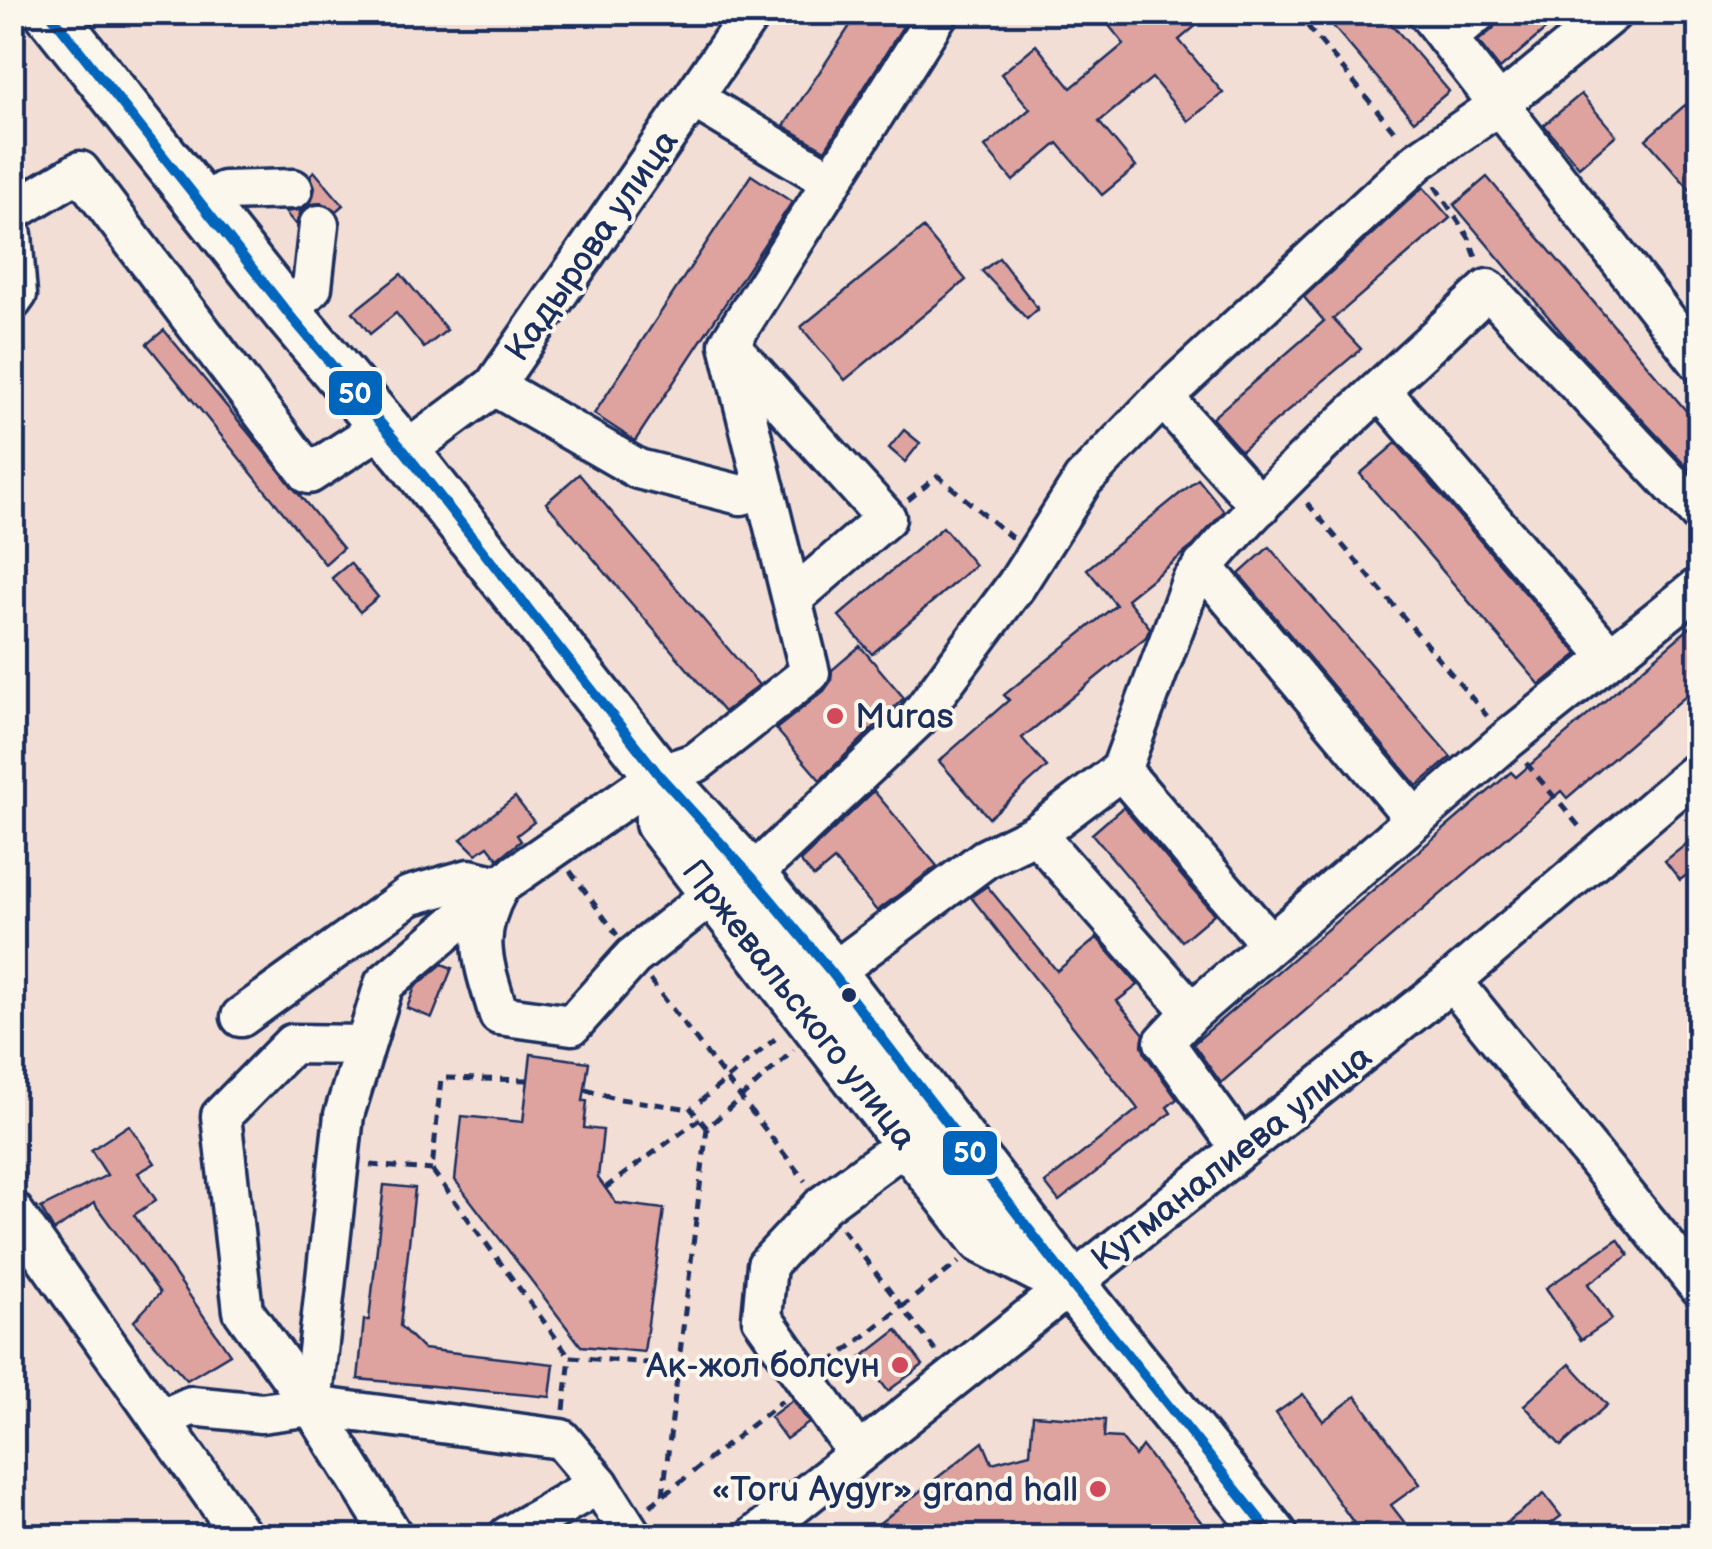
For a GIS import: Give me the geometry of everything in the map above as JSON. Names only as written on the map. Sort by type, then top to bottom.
[{"type":"main road","name":"Пржевальского улица","points":[[50,12],[659,775],[907,1143],[982,1239],[1071,1284]]},
{"type":"main road","name":"Пржевальского улица","points":[[732,885],[832,973],[1071,1284],[1273,1536]]},
{"type":"street","name":"Кадырова улица","points":[[12,212],[80,171],[309,474],[394,440],[494,386],[752,12]]},
{"type":"street","points":[[312,1406],[344,1115],[384,984],[499,886],[659,775],[697,762],[810,673],[729,344],[939,12]]},
{"type":"street","points":[[1478,12],[1438,26],[1700,363]]},
{"type":"street","points":[[499,886],[484,914],[480,939],[499,1016],[572,1025],[633,957],[732,885],[917,720],[1083,480],[1162,397],[1418,161],[1499,104],[1612,12]]},
{"type":"street","points":[[693,98],[832,181]]},
{"type":"street","points":[[206,208],[224,192],[292,189]]},
{"type":"street","points":[[288,312],[312,286],[319,225]]},
{"type":"street","points":[[12,235],[18,294],[12,301]]},
{"type":"street","points":[[832,973],[985,859],[1036,834],[1121,770],[1190,582],[1260,506],[1488,289],[1700,514]]},
{"type":"street","points":[[729,344],[886,518],[793,598]]},
{"type":"street","points":[[494,386],[638,469],[741,495],[765,489]]},
{"type":"street","points":[[1381,391],[1610,657]]},
{"type":"street","points":[[1162,397],[1260,506]]},
{"type":"street","points":[[1203,566],[1415,819]]},
{"type":"street","points":[[1242,1149],[1164,1042],[1192,1012],[1507,740],[1700,586]]},
{"type":"street","name":"Кутманалиева улица","points":[[756,1536],[1452,981],[1700,769]]},
{"type":"street","points":[[1121,770],[1270,944]]},
{"type":"street","points":[[1036,834],[1192,1012]]},
{"type":"street","points":[[240,1017],[409,896],[469,879],[499,886]]},
{"type":"street","points":[[1452,981],[1700,1288]]},
{"type":"street","points":[[365,1045],[292,1044],[221,1116],[243,1312],[312,1406],[393,1536]]},
{"type":"street","points":[[858,1454],[762,1318],[768,1265],[823,1205],[907,1143]]},
{"type":"street","points":[[12,1210],[242,1536]]},
{"type":"street","points":[[160,1420],[191,1406],[261,1414],[312,1406],[561,1439],[599,1484],[632,1536]]},
{"type":"street","points":[[508,1536],[599,1484]]},
{"type":"path","points":[[1296,12],[1418,161],[1469,238],[1488,289]]},
{"type":"path","points":[[886,518],[938,476],[1034,556]]},
{"type":"path","points":[[1288,479],[1602,853]]},
{"type":"path","points":[[553,848],[633,957]]},
{"type":"path","points":[[691,1109],[775,1039]]},
{"type":"path","points":[[663,1495],[707,1128],[789,1054]]},
{"type":"path","points":[[528,1080],[441,1078],[432,1170],[570,1357],[561,1439]]},
{"type":"path","points":[[584,1090],[691,1109],[707,1128]]},
{"type":"path","points":[[605,1188],[700,1119]]},
{"type":"path","points":[[339,1163],[432,1170]]},
{"type":"path","points":[[570,1357],[678,1365]]},
{"type":"building","points":[[859,12],[912,12],[825,150],[784,126]]},
{"type":"building","points":[[1098,12],[1212,12],[1179,40],[1223,93],[1188,121],[1152,78],[1099,122],[1136,167],[1102,195],[1058,143],[1013,181],[985,147],[1030,109],[1001,74],[1036,45],[1071,88],[1124,44]]},
{"type":"building","points":[[1321,12],[1381,12],[1449,91],[1414,121]]},
{"type":"building","points":[[1500,12],[1566,12],[1500,69],[1478,41],[1493,29]]},
{"type":"building","points":[[1581,94],[1616,135],[1579,167],[1544,125]]},
{"type":"building","points":[[1685,105],[1700,121],[1700,201],[1646,139]]},
{"type":"building","points":[[314,171],[343,205],[336,211],[322,203],[311,204],[300,212],[296,225],[285,212],[304,209],[312,200],[315,187],[310,175]]},
{"type":"building","points":[[751,175],[792,202],[635,441],[594,414]]},
{"type":"building","points":[[1487,177],[1700,427],[1700,481],[1573,346],[1454,205]]},
{"type":"building","points":[[1423,187],[1450,218],[1333,319],[1361,349],[1241,451],[1212,418],[1324,321],[1304,297]]},
{"type":"building","points":[[923,228],[966,280],[845,380],[801,327]]},
{"type":"building","points":[[999,258],[1038,309],[1027,319],[982,271]]},
{"type":"building","points":[[401,274],[447,330],[424,348],[396,313],[370,334],[353,312]]},
{"type":"building","points":[[164,330],[343,548],[325,564],[147,344]]},
{"type":"building","points":[[904,430],[920,443],[905,462],[889,448]]},
{"type":"building","points":[[1396,443],[1578,654],[1540,685],[1360,474]]},
{"type":"building","points":[[579,474],[759,685],[724,712],[546,503]]},
{"type":"building","points":[[1198,479],[1224,511],[1193,546],[1127,599],[1150,628],[1146,637],[1022,738],[1047,767],[989,818],[939,761],[1009,700],[1004,695],[1116,605],[1087,569]]},
{"type":"building","points":[[943,527],[975,565],[872,654],[839,616]]},
{"type":"building","points":[[1269,547],[1451,757],[1417,786],[1239,574]]},
{"type":"building","points":[[350,563],[378,597],[360,612],[332,578]]},
{"type":"building","points":[[1700,619],[1700,684],[1567,798],[1561,791],[1221,1083],[1193,1044],[1511,772],[1516,777]]},
{"type":"building","points":[[860,646],[904,698],[820,780],[776,729],[824,691],[832,670]]},
{"type":"building","points":[[874,791],[937,866],[877,911],[834,860],[814,877],[800,861]]},
{"type":"building","points":[[515,797],[534,822],[517,835],[521,841],[498,859],[488,846],[476,854],[461,839]]},
{"type":"building","points":[[1123,807],[1214,914],[1182,941],[1092,834]]},
{"type":"building","points":[[1700,833],[1700,865],[1680,880],[1665,861]]},
{"type":"building","points":[[987,886],[1057,971],[1097,938],[1138,985],[1117,1001],[1144,1034],[1145,1054],[1177,1099],[1167,1107],[1171,1113],[1059,1201],[1045,1183],[1138,1109],[971,897]]},
{"type":"building","points":[[442,964],[452,968],[432,1018],[407,1008],[415,987]]},
{"type":"building","points":[[531,1054],[589,1062],[583,1101],[587,1101],[584,1128],[603,1130],[598,1178],[616,1203],[664,1209],[644,1352],[581,1346],[455,1180],[462,1116],[523,1122]]},
{"type":"building","points":[[129,1125],[155,1163],[138,1173],[156,1200],[134,1215],[230,1354],[187,1380],[134,1321],[160,1293],[94,1203],[54,1231],[41,1208],[107,1175],[91,1150]]},
{"type":"building","points":[[384,1185],[415,1188],[400,1326],[423,1349],[554,1364],[550,1397],[358,1379],[364,1320],[369,1320]]},
{"type":"building","points":[[1618,1239],[1629,1255],[1588,1284],[1612,1319],[1581,1340],[1546,1288]]},
{"type":"building","points":[[897,1330],[923,1365],[888,1391],[862,1357]]},
{"type":"building","points":[[1570,1364],[1607,1405],[1561,1446],[1524,1405]]},
{"type":"building","points":[[1303,1394],[1323,1421],[1356,1396],[1420,1484],[1391,1505],[1415,1536],[1371,1536],[1363,1526],[1358,1529],[1276,1413]]},
{"type":"building","points":[[793,1400],[809,1423],[786,1439],[770,1417]]},
{"type":"building","name":"«Toru Aygyr» grand hall","points":[[1033,1415],[1105,1420],[1104,1437],[1121,1438],[1135,1456],[1142,1446],[1212,1536],[1047,1536],[1038,1525],[1022,1536],[863,1536],[983,1442],[992,1463],[1030,1453]]},
{"type":"building","points":[[1544,1494],[1561,1516],[1535,1536],[1489,1536]]},
{"type":"transit line","name":"50","points":[[49,12],[287,312],[405,452],[659,775],[832,973],[1071,1284],[1273,1536]]},
{"type":"place","name":"Muras","points":[[835,716]]},
{"type":"place","name":"Ак-жол болсун","points":[[900,1365]]},
{"type":"place","name":"«Toru Aygyr» grand hall","points":[[1098,1489]]}]
